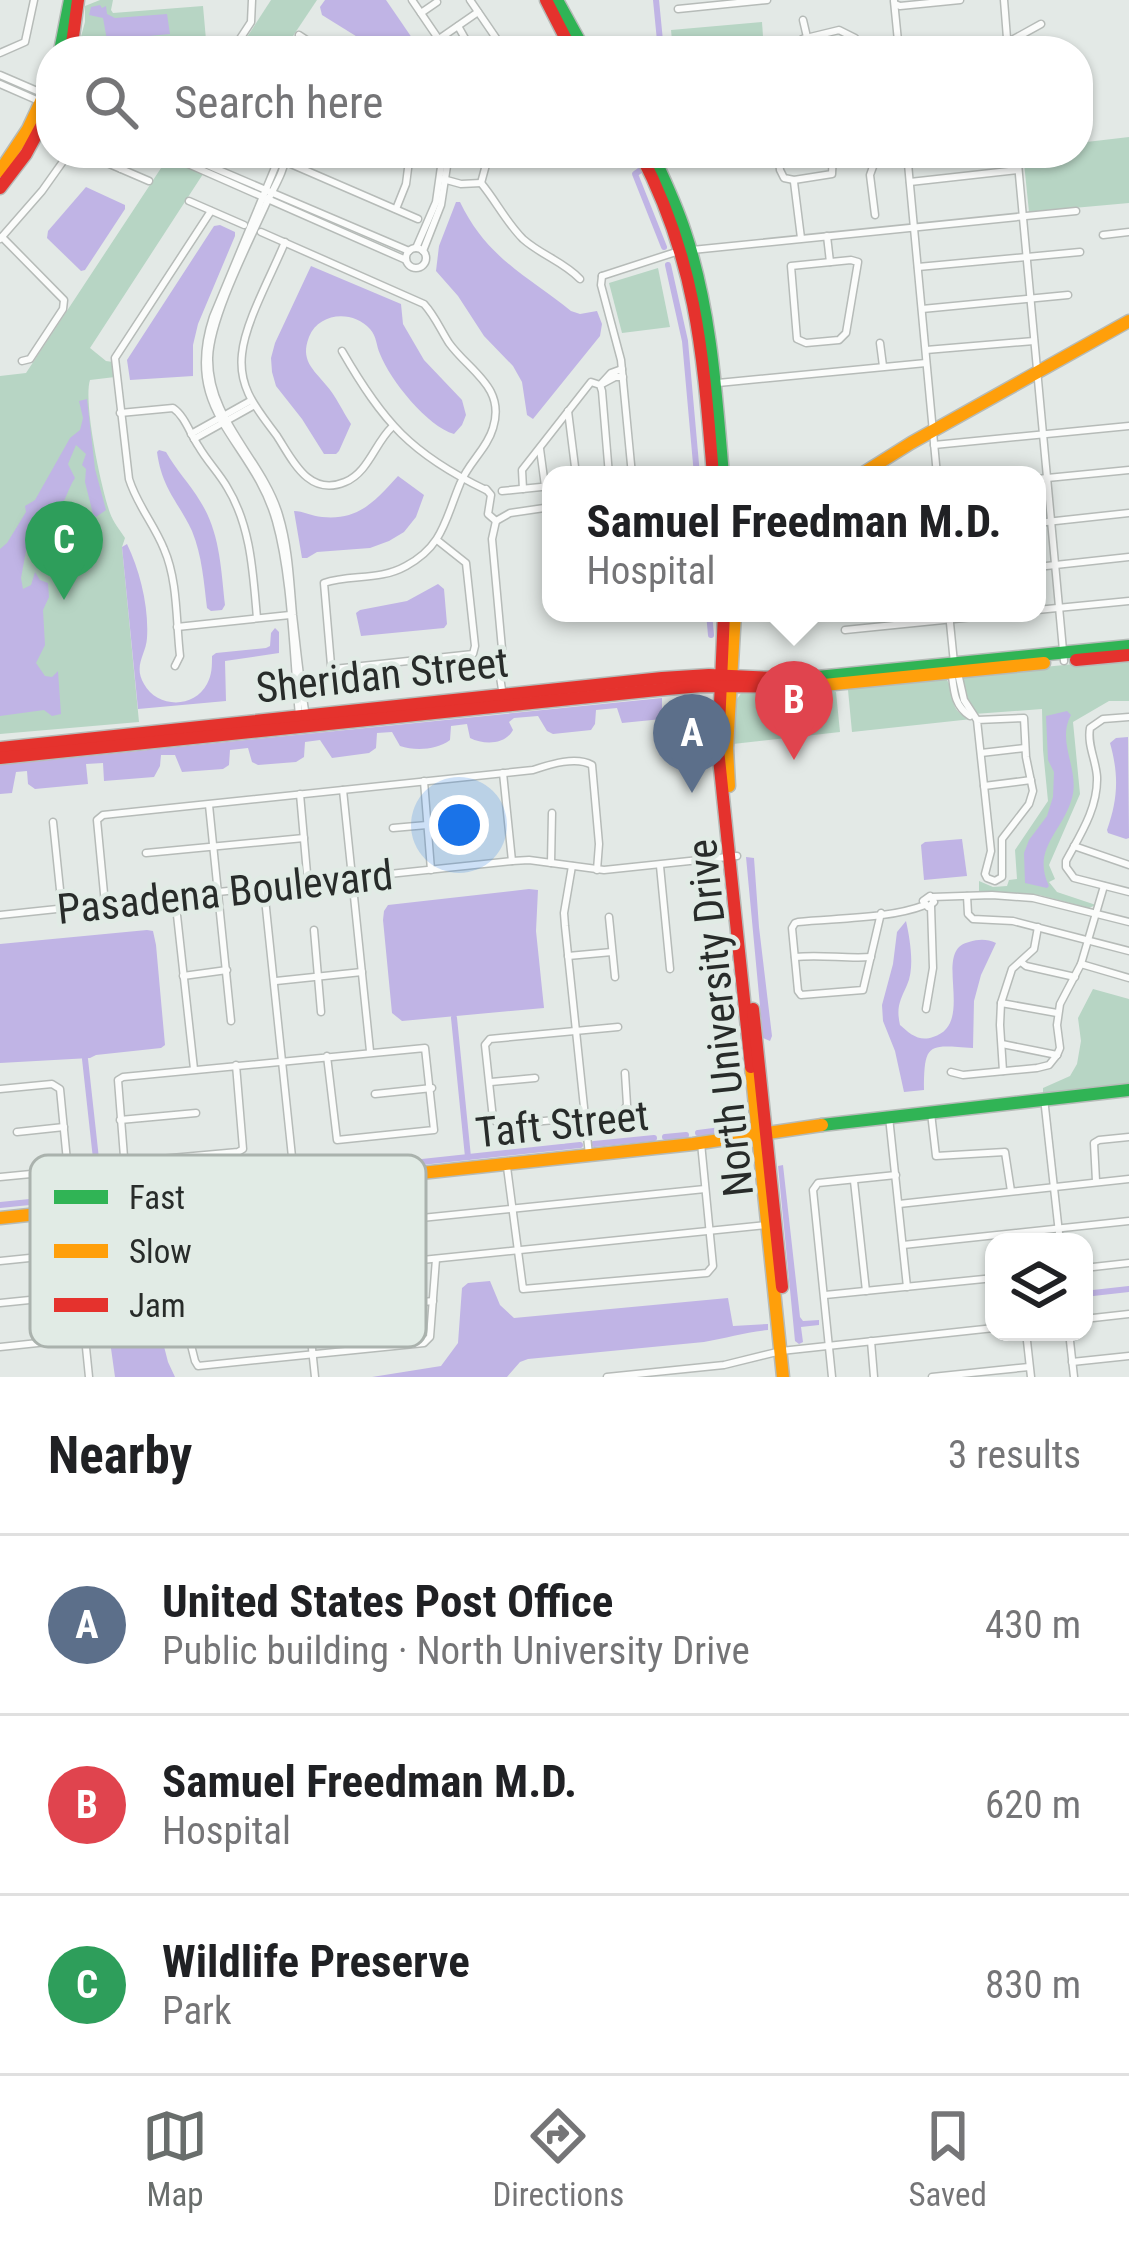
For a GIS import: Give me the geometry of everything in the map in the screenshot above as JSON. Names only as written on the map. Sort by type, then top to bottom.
[{"type":"main road","points":[[64,36],[74,0]]},
{"type":"main road","points":[[72,36],[74,0]]},
{"type":"main road","points":[[551,0],[569,36]]},
{"type":"main road","points":[[0,171],[36,118]]},
{"type":"main road","points":[[0,188],[26,154],[36,130]]},
{"type":"main road","points":[[648,168],[688,251],[710,386],[713,466]]},
{"type":"main road","points":[[659,168],[704,297],[711,397],[722,466]]},
{"type":"main road","points":[[878,466],[934,438],[1129,321]]},
{"type":"main road","name":"North University Drive","points":[[724,622],[733,857],[780,1272],[784,1351]]},
{"type":"main road","name":"North University Drive","points":[[726,682],[734,622]]},
{"type":"main road","name":"Sheridan Street","points":[[0,748],[726,682],[954,670],[1129,646]]},
{"type":"main road","name":"Sheridan Street","points":[[1063,657],[1129,655]]},
{"type":"main road","name":"Sheridan Street","points":[[0,758],[675,677],[726,682]]},
{"type":"main road","name":"Taft Street","points":[[426,1172],[1129,1090]]},
{"type":"main road","name":"North University Drive","points":[[763,1134],[768,1225],[787,1377]]},
{"type":"main road","name":"Taft Street","points":[[0,1215],[30,1212]]},
{"type":"street","points":[[0,53],[25,42],[34,0]]},
{"type":"street","points":[[242,36],[251,22],[252,0]]},
{"type":"street","points":[[412,0],[437,36]]},
{"type":"street","points":[[470,0],[495,36]]},
{"type":"street","points":[[678,9],[767,0]]},
{"type":"street","points":[[894,2],[900,6],[960,0]]},
{"type":"street","points":[[1004,0],[1007,36]]},
{"type":"street","points":[[421,13],[437,2]]},
{"type":"street","points":[[894,2],[897,36]]},
{"type":"street","points":[[443,36],[478,12]]},
{"type":"street","points":[[802,20],[808,36]]},
{"type":"street","points":[[1023,36],[1041,24]]},
{"type":"street","points":[[458,26],[465,36]]},
{"type":"street","points":[[812,36],[839,30],[851,36]]},
{"type":"street","points":[[0,80],[36,93]]},
{"type":"street","points":[[22,361],[30,359],[63,309],[64,300],[1,238],[58,168]]},
{"type":"street","points":[[118,168],[149,181]]},
{"type":"street","points":[[200,168],[413,253],[441,205],[445,168]]},
{"type":"street","points":[[211,168],[268,195]]},
{"type":"street","points":[[279,168],[212,317],[205,345],[206,385],[271,505],[283,554],[303,721]]},
{"type":"street","points":[[307,168],[418,219]]},
{"type":"street","points":[[396,209],[408,168]]},
{"type":"street","points":[[485,168],[481,183],[504,218],[525,240],[580,279]]},
{"type":"street","points":[[780,168],[784,178],[794,180],[832,175],[832,168]]},
{"type":"street","points":[[873,168],[875,215]]},
{"type":"street","points":[[909,168],[936,466]]},
{"type":"street","points":[[910,182],[1018,170],[1046,466]]},
{"type":"street","points":[[444,179],[481,183]]},
{"type":"street","points":[[794,180],[802,238]]},
{"type":"street","points":[[189,201],[244,226]]},
{"type":"street","points":[[176,666],[180,656],[170,570],[165,551],[133,494],[116,356],[212,211]]},
{"type":"street","points":[[631,466],[623,373],[602,276],[675,251],[1076,211]]},
{"type":"street","points":[[261,232],[420,302],[434,314],[455,350],[487,382],[496,406],[492,432],[463,478],[437,540],[416,560],[393,572],[324,583],[334,669],[473,654],[466,563],[437,540]]},
{"type":"street","points":[[1102,235],[1129,232]]},
{"type":"street","points":[[827,236],[830,262]]},
{"type":"street","points":[[285,242],[244,340],[242,372],[252,403],[297,469],[313,482],[335,485],[356,476],[392,427]]},
{"type":"street","points":[[918,267],[1080,252]]},
{"type":"street","points":[[830,262],[858,262],[846,333],[839,340],[806,343],[797,339],[791,266],[830,262]]},
{"type":"street","points":[[922,309],[1068,295]]},
{"type":"street","points":[[926,350],[1034,341]]},
{"type":"street","points":[[880,344],[883,366]]},
{"type":"street","points":[[342,351],[392,427],[426,457],[482,488],[491,497],[488,514],[496,521]]},
{"type":"street","points":[[710,386],[927,363]]},
{"type":"street","points":[[600,385],[623,373]]},
{"type":"street","points":[[523,489],[521,472],[591,382],[600,385]]},
{"type":"street","points":[[600,385],[608,466]]},
{"type":"street","points":[[192,436],[252,403]]},
{"type":"street","points":[[121,413],[177,408],[240,513],[257,618]]},
{"type":"street","points":[[568,411],[575,466]]},
{"type":"street","points":[[934,438],[1129,426]]},
{"type":"street","points":[[540,448],[544,466]]},
{"type":"street","points":[[1046,467],[1063,657]]},
{"type":"street","points":[[1047,478],[1129,470]]},
{"type":"street","points":[[502,491],[542,487]]},
{"type":"street","points":[[503,696],[492,535],[496,521],[510,512],[542,508]]},
{"type":"street","points":[[1046,522],[1129,513]]},
{"type":"street","points":[[1046,566],[1129,557]]},
{"type":"street","points":[[1046,609],[1129,601]]},
{"type":"street","points":[[177,627],[291,615]]},
{"type":"street","points":[[291,615],[303,721]]},
{"type":"street","points":[[845,630],[905,622]]},
{"type":"street","points":[[950,622],[957,702],[962,710],[977,720],[1024,718],[1034,791],[1002,839],[1001,877],[995,881],[985,874],[991,851],[977,720]]},
{"type":"street","points":[[1129,717],[1103,719],[1090,728],[1096,790],[1090,816],[1066,861],[1067,872],[1074,878],[1129,892]]},
{"type":"street","points":[[981,753],[1025,748]]},
{"type":"street","points":[[105,904],[99,818],[103,815],[533,770],[551,764],[592,765],[597,870]]},
{"type":"street","points":[[503,773],[512,861]]},
{"type":"street","points":[[985,786],[1031,780]]},
{"type":"street","points":[[424,782],[431,870]]},
{"type":"street","points":[[344,790],[370,1051]]},
{"type":"street","points":[[300,794],[308,885]]},
{"type":"street","points":[[209,805],[231,1021]]},
{"type":"street","points":[[551,863],[552,813]]},
{"type":"street","points":[[53,822],[62,909]]},
{"type":"street","points":[[393,828],[461,822]]},
{"type":"street","points":[[146,854],[304,838]]},
{"type":"street","points":[[1074,846],[1129,865]]},
{"type":"street","name":"Pasadena Boulevard","points":[[0,915],[512,861],[597,870],[733,857]]},
{"type":"street","points":[[572,866],[564,913],[589,1155]]},
{"type":"street","points":[[660,866],[670,969]]},
{"type":"street","points":[[951,1072],[963,1075],[1046,1066],[1057,1055],[1058,1014],[1082,964],[1104,886]]},
{"type":"street","points":[[264,889],[292,1155]]},
{"type":"street","points":[[967,896],[973,919],[1038,927],[1129,951]]},
{"type":"street","points":[[881,913],[861,991],[801,995],[793,926],[798,922],[881,913],[909,910],[967,896],[1033,898],[1129,922]]},
{"type":"street","points":[[175,897],[194,1069]]},
{"type":"street","points":[[926,1009],[932,968],[929,903]]},
{"type":"street","points":[[609,917],[615,977]]},
{"type":"street","points":[[1003,1072],[1001,1003],[1012,969],[1034,949],[1038,927]]},
{"type":"street","points":[[314,930],[321,1012]]},
{"type":"street","points":[[568,956],[612,952]]},
{"type":"street","points":[[795,957],[871,957]]},
{"type":"street","points":[[1021,962],[1075,977]]},
{"type":"street","points":[[1082,964],[1129,977]]},
{"type":"street","points":[[183,976],[227,970]]},
{"type":"street","points":[[274,981],[362,972]]},
{"type":"street","points":[[1001,1003],[1058,1014]]},
{"type":"street","points":[[618,1027],[490,1039],[493,1119],[496,1124],[621,1114],[626,1111],[625,1073]]},
{"type":"street","points":[[1001,1044],[1057,1055]]},
{"type":"street","points":[[126,1155],[118,1080],[123,1077],[370,1051],[425,1048],[434,1130],[337,1140],[327,1056]]},
{"type":"street","points":[[209,1155],[243,1149],[236,1065]]},
{"type":"street","points":[[489,1082],[535,1078]]},
{"type":"street","points":[[0,1089],[56,1085],[60,1089],[65,1155]]},
{"type":"street","points":[[375,1094],[431,1088]]},
{"type":"street","points":[[1044,1098],[1059,1233]]},
{"type":"street","points":[[931,1111],[937,1156],[1005,1152],[1011,1191]]},
{"type":"street","points":[[120,1120],[196,1113]]},
{"type":"street","points":[[889,1116],[907,1287]]},
{"type":"street","points":[[17,1132],[64,1126]]},
{"type":"street","points":[[1096,1182],[1094,1143],[1129,1137]]},
{"type":"street","points":[[507,1163],[523,1289],[706,1273],[712,1270],[701,1143]]},
{"type":"street","points":[[0,1177],[30,1174]]},
{"type":"street","points":[[832,1377],[815,1185],[896,1175]]},
{"type":"street","points":[[899,1204],[1129,1179]]},
{"type":"street","points":[[854,1180],[866,1291]]},
{"type":"street","points":[[426,1217],[705,1189]]},
{"type":"street","points":[[903,1245],[1129,1221]]},
{"type":"street","points":[[426,1259],[768,1225]]},
{"type":"street","name":"North University Drive","points":[[768,1225],[780,1272]]},
{"type":"street","points":[[0,1261],[30,1258]]},
{"type":"street","points":[[426,1341],[436,1258]]},
{"type":"street","points":[[1093,1267],[1129,1263]]},
{"type":"street","points":[[824,1295],[985,1278]]},
{"type":"street","points":[[0,1303],[30,1300]]},
{"type":"street","points":[[426,1302],[433,1301]]},
{"type":"street","points":[[1093,1318],[1129,1314]]},
{"type":"street","points":[[607,1377],[985,1329]]},
{"type":"street","points":[[1027,1341],[1030,1377]]},
{"type":"street","points":[[1070,1341],[1074,1377]]},
{"type":"street","points":[[871,1342],[874,1377]]},
{"type":"street","points":[[0,1347],[30,1344]]},
{"type":"street","points":[[86,1347],[89,1377]]},
{"type":"street","points":[[192,1347],[199,1366],[375,1347]]},
{"type":"street","points":[[311,1347],[315,1377]]},
{"type":"street","points":[[1072,1362],[1129,1356]]},
{"type":"street","points":[[724,1365],[725,1377]]},
{"type":"street","points":[[932,1377],[1029,1367]]},
{"type":"green space","points":[[113,0],[113,13],[203,6],[206,36],[81,36],[85,6]]},
{"type":"green space","points":[[271,0],[317,0],[293,36],[248,36]]},
{"type":"green space","points":[[762,22],[763,36],[672,36],[671,30]]},
{"type":"green space","points":[[1129,137],[1129,203],[1029,212],[1025,168],[1093,168],[1093,141]]},
{"type":"green space","points":[[161,168],[189,168],[203,174],[90,348],[113,362],[115,377],[90,380],[89,407],[106,501],[125,538],[122,547],[139,722],[0,734],[0,376],[26,373]]},
{"type":"green space","points":[[658,268],[670,327],[622,333],[609,283]]},
{"type":"green space","points":[[1129,660],[1129,701],[1109,701],[1073,722],[1080,794],[1049,865],[1055,879],[1049,882],[1057,892],[1096,905],[1089,908],[1039,895],[979,891],[979,881],[993,887],[1017,879],[1015,850],[1048,801],[1042,709],[974,714],[961,678]]},
{"type":"green space","points":[[946,679],[955,707],[972,719],[852,732],[850,686]]},
{"type":"green space","points":[[742,692],[836,692],[840,732],[733,744],[737,699]]},
{"type":"green space","points":[[1093,989],[1129,999],[1129,1083],[1043,1093],[1043,1088],[1070,1076],[1077,1064],[1078,1018]]},
{"type":"shaded area","points":[[325,0],[386,0],[411,36],[356,36],[322,15]]},
{"type":"shaded area","points":[[106,6],[107,14],[115,18],[167,14],[170,34],[106,36],[103,18],[89,15],[91,7]]},
{"type":"shaded area","points":[[86,187],[125,209],[81,271],[47,238]]},
{"type":"shaded area","points":[[456,202],[482,238],[509,264],[571,311],[597,311],[602,324],[600,336],[533,419],[527,415],[522,382],[513,366],[484,336],[436,271],[439,246]]},
{"type":"shaded area","points":[[214,226],[235,236],[198,324],[193,376],[130,380],[127,360]]},
{"type":"shaded area","points":[[311,266],[401,304],[403,324],[424,360],[462,400],[466,415],[454,434],[433,422],[401,389],[370,329],[355,319],[328,318],[314,329],[306,352],[309,364],[351,424],[339,451],[324,454],[276,386],[271,358]]},
{"type":"shaded area","points":[[87,399],[95,469],[106,510],[96,517],[93,514],[82,465],[86,454],[76,445],[68,464],[75,478],[55,513],[69,516],[56,523],[50,520],[38,562],[34,549],[26,551],[21,578],[23,589],[31,585],[35,572],[48,583],[43,610],[45,645],[36,663],[45,676],[58,671],[61,714],[52,716],[44,710],[0,716],[0,549],[70,438],[80,430],[79,401]]},
{"type":"shaded area","points":[[159,450],[166,452],[212,525],[221,564],[222,610],[207,608],[195,540],[163,476]]},
{"type":"shaded area","points":[[398,476],[424,495],[404,532],[370,548],[317,552],[302,558],[294,511],[346,516],[374,501]]},
{"type":"shaded area","points":[[127,544],[147,614],[140,671],[144,684],[158,698],[176,702],[194,698],[209,681],[212,656],[266,648],[275,628],[279,653],[225,661],[226,701],[138,709],[122,547]]},
{"type":"shaded area","points":[[438,584],[444,589],[444,628],[361,636],[356,613],[360,610],[407,601]]},
{"type":"shaded area","points":[[662,698],[662,719],[622,723],[617,708],[596,710],[591,730],[553,734],[538,716],[514,718],[509,722],[513,730],[509,735],[494,742],[470,738],[467,724],[451,726],[450,740],[432,748],[406,748],[392,732],[377,733],[376,748],[369,753],[332,758],[320,740],[305,742],[304,757],[296,762],[258,765],[252,762],[248,748],[230,750],[229,765],[223,769],[182,772],[175,755],[161,755],[154,777],[104,781],[103,763],[86,764],[88,784],[35,789],[28,784],[27,771],[16,772],[12,793],[0,794],[0,765]]},
{"type":"shaded area","points":[[1067,711],[1071,715],[1066,735],[1074,787],[1068,810],[1046,851],[1047,888],[1025,883],[1024,853],[1053,797],[1046,716]]},
{"type":"shaded area","points":[[1128,737],[1126,839],[1107,830],[1116,787],[1110,743]]},
{"type":"shaded area","points":[[962,839],[967,876],[924,880],[921,845]]},
{"type":"shaded area","points":[[746,857],[754,858],[770,1041],[763,1038]]},
{"type":"shaded area","points":[[538,890],[536,931],[544,1008],[402,1021],[392,1013],[383,920],[388,905]]},
{"type":"shaded area","points":[[906,921],[911,970],[899,1019],[900,1025],[919,1038],[946,1030],[952,1018],[958,948],[976,940],[996,943],[974,1001],[973,1048],[932,1050],[925,1062],[924,1090],[904,1092],[882,1005],[897,932]]},
{"type":"shaded area","points":[[153,931],[156,945],[165,1045],[90,1058],[0,1063],[0,944]]},
{"type":"shaded area","points":[[783,1165],[800,1317],[819,1320],[819,1325],[801,1327],[803,1342],[799,1344],[795,1341],[778,1166]]},
{"type":"shaded area","points":[[490,1281],[500,1305],[514,1318],[728,1298],[733,1326],[768,1324],[768,1330],[704,1342],[528,1359],[507,1377],[372,1377],[441,1366],[458,1343],[462,1288]]},
{"type":"shaded area","points":[[111,1347],[164,1347],[175,1377],[115,1377]]},
{"type":"waterway","points":[[656,0],[660,36]]},
{"type":"waterway","points":[[642,169],[635,174],[664,247]]},
{"type":"waterway","points":[[668,265],[685,341],[696,466]]},
{"type":"waterway","points":[[710,622],[711,635]]},
{"type":"waterway","points":[[454,1018],[468,1157]]},
{"type":"waterway","points":[[85,1059],[96,1155]]},
{"type":"waterway","points":[[698,1133],[729,1129]]},
{"type":"waterway","points":[[665,1137],[686,1135]]},
{"type":"waterway","points":[[594,1144],[654,1138]]},
{"type":"waterway","points":[[426,1162],[580,1145]]},
{"type":"waterway","points":[[0,1205],[30,1202]]},
{"type":"waterway","points":[[1093,1293],[1129,1289]]},
{"type":"traffic: fast","points":[[63,36],[70,0]]},
{"type":"traffic: fast","points":[[557,0],[577,36]]},
{"type":"traffic: fast","points":[[658,168],[681,222],[701,291],[722,466]]},
{"type":"traffic: fast","points":[[774,678],[1129,646]]},
{"type":"traffic: fast","points":[[822,1125],[1129,1090]]},
{"type":"traffic: slow","points":[[0,171],[36,112]]},
{"type":"traffic: slow","points":[[874,466],[1129,321]]},
{"type":"traffic: slow","points":[[729,786],[734,622]]},
{"type":"traffic: slow","points":[[804,687],[1044,663]]},
{"type":"traffic: slow","points":[[751,1067],[783,1377]]},
{"type":"traffic: slow","points":[[426,1173],[822,1125]]},
{"type":"traffic: slow","points":[[0,1218],[30,1215]]},
{"type":"traffic: jam","points":[[73,36],[78,0]]},
{"type":"traffic: jam","points":[[546,0],[564,36]]},
{"type":"traffic: jam","points":[[0,188],[36,136]]},
{"type":"traffic: jam","points":[[647,168],[686,271],[701,349],[712,466]]},
{"type":"traffic: jam","points":[[724,622],[718,749],[751,1067]]},
{"type":"traffic: jam","points":[[1076,660],[1129,655]]},
{"type":"traffic: jam","points":[[0,748],[662,678],[774,678]]},
{"type":"traffic: jam","points":[[0,758],[667,689],[804,687]]},
{"type":"traffic: jam","points":[[753,1009],[782,1287]]},
{"type":"place","name":"Wildlife Preserve","points":[[64,600]]},
{"type":"place","name":"Samuel Freedman M.D.","points":[[794,760]]},
{"type":"place","name":"United States Post Office","points":[[692,793]]}]
